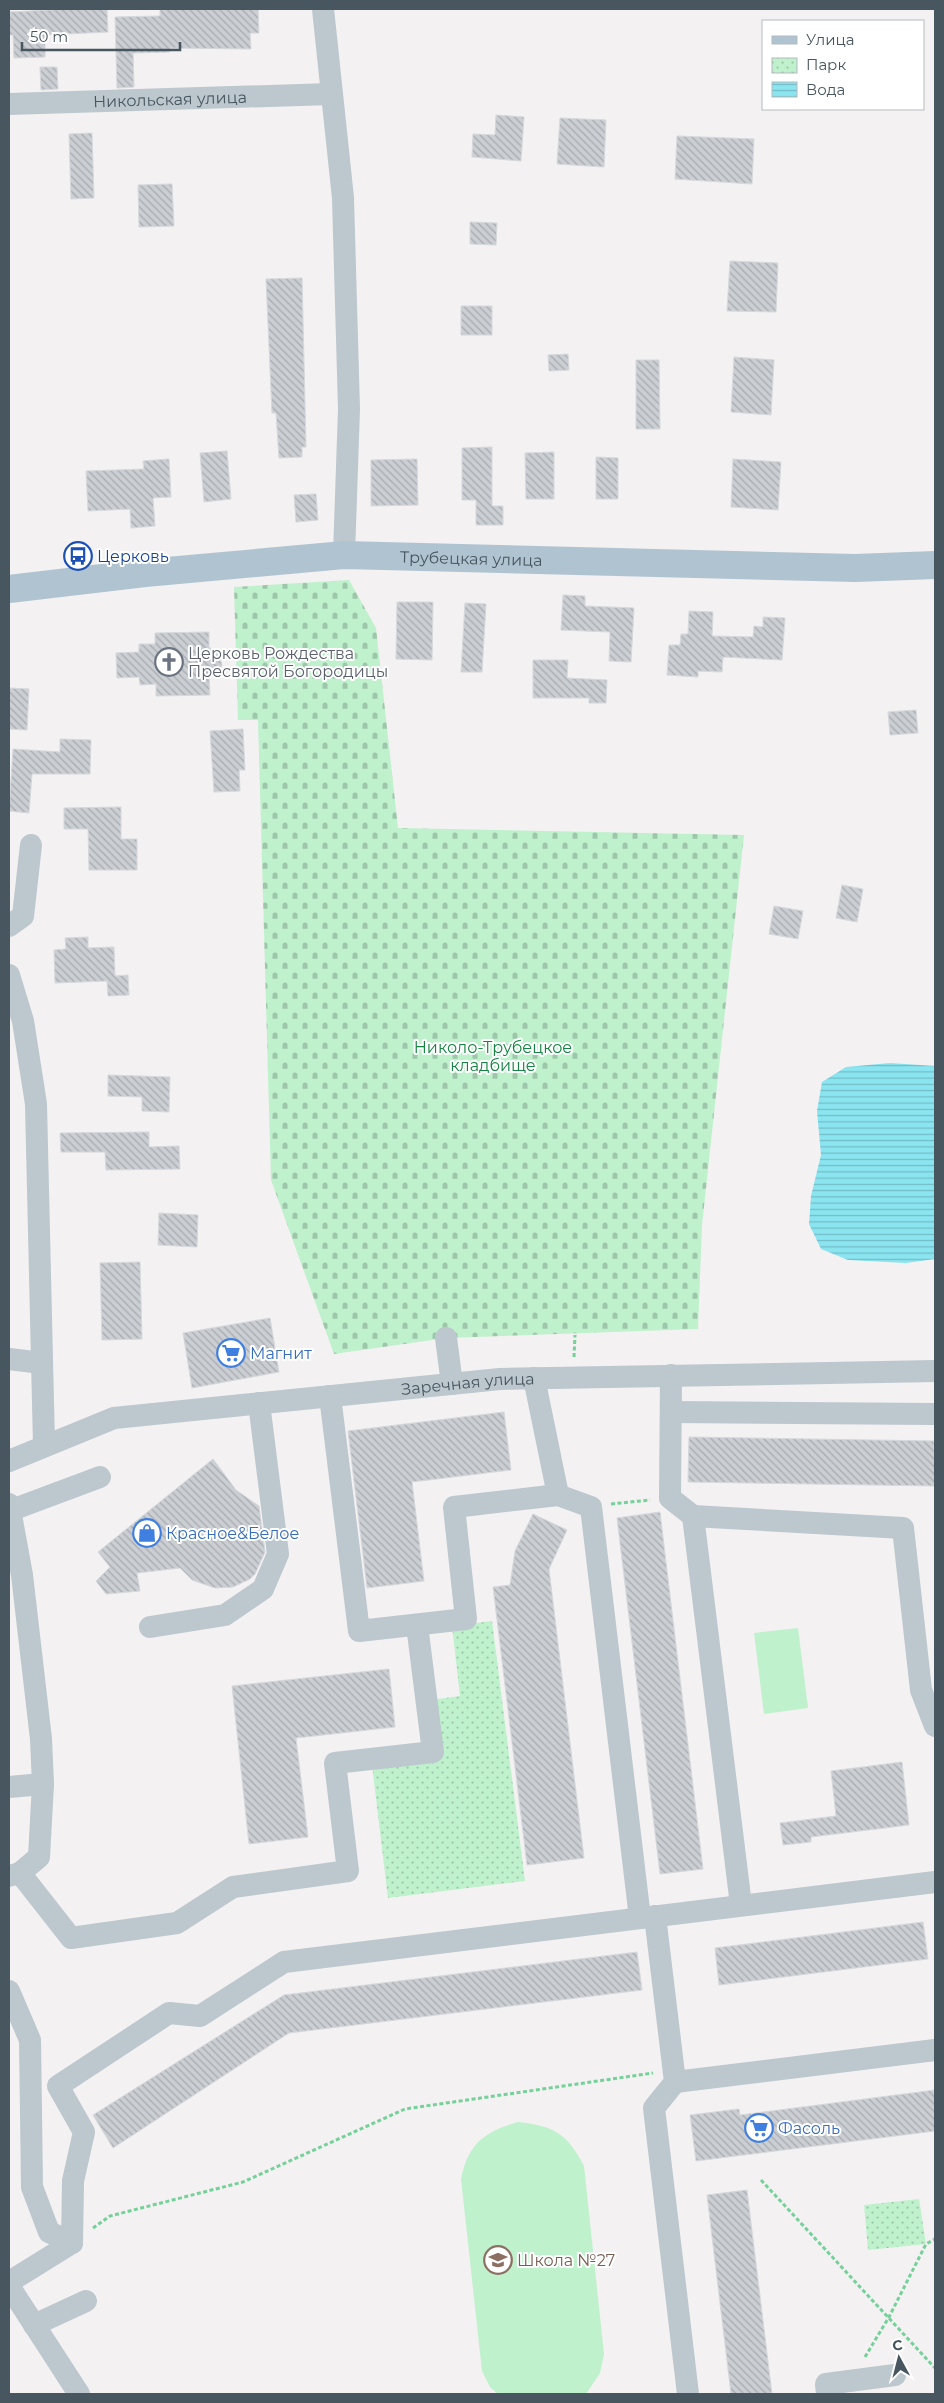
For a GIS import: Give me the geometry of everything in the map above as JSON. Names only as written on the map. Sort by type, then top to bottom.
[{"type":"main road","name":"Трубецкая улица","points":[[9,589],[145,573],[344,555],[855,568],[935,565]]},
{"type":"street","points":[[323,9],[343,198],[349,390],[344,555]]},
{"type":"street","name":"Никольская улица","points":[[9,104],[331,94]]},
{"type":"street","points":[[9,926],[23,916],[31,846]]},
{"type":"street","points":[[9,975],[23,1021],[36,1104],[44,1445]]},
{"type":"street","points":[[446,1338],[452,1384]]},
{"type":"street","points":[[9,1359],[42,1363]]},
{"type":"street","name":"Заречная улица","points":[[9,1461],[44,1445],[114,1418],[452,1384],[534,1378],[935,1371]]},
{"type":"street","points":[[671,1375],[670,1498],[693,1516],[903,1528],[921,1690],[935,1726]]},
{"type":"street","points":[[534,1378],[558,1495]]},
{"type":"street","points":[[330,1396],[359,1631],[466,1618],[454,1507],[558,1495],[591,1507],[647,1917],[674,2076],[654,2108],[688,2394]]},
{"type":"street","points":[[150,1627],[225,1615],[263,1589],[278,1554],[259,1404]]},
{"type":"street","points":[[672,1412],[935,1414]]},
{"type":"street","points":[[100,1477],[10,1508],[41,1739],[43,1784],[39,1857],[15,1875],[71,1938],[178,1923],[233,1887],[348,1871],[335,1763],[433,1752],[417,1625]]},
{"type":"street","points":[[693,1516],[741,1905]]},
{"type":"street","points":[[9,1787],[43,1784]]},
{"type":"street","points":[[72,2244],[73,2181],[84,2132],[58,2086],[169,2012],[200,2016],[284,1962],[935,1882]]},
{"type":"street","points":[[9,1991],[30,2040],[32,2187],[49,2232],[72,2244]]},
{"type":"street","points":[[674,2076],[935,2050]]},
{"type":"street","points":[[9,2282],[72,2244]]},
{"type":"street","points":[[9,2286],[79,2394]]},
{"type":"street","points":[[34,2325],[86,2301]]},
{"type":"street","points":[[827,2394],[826,2384],[895,2375]]},
{"type":"path","points":[[591,1507],[670,1498]]},
{"type":"path","points":[[72,2244],[110,2216],[244,2182],[405,2108],[674,2076]]},
{"type":"path","points":[[761,2180],[935,2368]]},
{"type":"path","points":[[862,2362],[889,2318],[926,2244],[935,2239]]},
{"type":"green space","name":"Николо-Трубецкое кладбище","points":[[349,580],[376,628],[398,828],[744,835],[702,1225],[698,1329],[446,1338],[334,1354],[271,1180],[258,720],[238,720],[234,587]]},
{"type":"green space","points":[[492,1621],[525,1881],[388,1898],[372,1765],[438,1757],[431,1700],[460,1696],[452,1626]]},
{"type":"green space","points":[[798,1628],[808,1708],[764,1714],[754,1633]]},
{"type":"green space","points":[[518,2122],[541,2126],[558,2133],[572,2146],[584,2166],[604,2354],[600,2373],[586,2394],[498,2394],[490,2387],[482,2371],[461,2179],[468,2157],[479,2141],[496,2130]]},
{"type":"green space","points":[[919,2199],[926,2244],[868,2250],[864,2205]]},
{"type":"water","points":[[890,1063],[935,1066],[935,1259],[906,1263],[848,1260],[821,1249],[809,1224],[811,1196],[821,1155],[817,1111],[822,1082],[846,1067]]},
{"type":"building","points":[[107,9],[108,32],[45,35],[45,57],[14,58],[13,35],[9,35],[9,12]]},
{"type":"building","points":[[160,9],[258,9],[259,33],[250,33],[251,49],[170,48],[170,52],[133,53],[134,87],[117,88],[115,17],[160,16]]},
{"type":"building","points":[[40,67],[57,67],[58,89],[41,90]]},
{"type":"building","points":[[496,115],[524,117],[521,161],[472,157],[473,134],[495,135]]},
{"type":"building","points":[[560,118],[606,120],[604,167],[557,164]]},
{"type":"building","points":[[92,133],[94,198],[71,199],[69,134]]},
{"type":"building","points":[[677,136],[754,139],[752,184],[675,179]]},
{"type":"building","points":[[172,184],[174,226],[139,227],[138,185]]},
{"type":"building","points":[[470,222],[497,223],[496,245],[470,244]]},
{"type":"building","points":[[730,261],[778,263],[776,312],[727,311]]},
{"type":"building","points":[[302,278],[306,447],[302,447],[302,457],[279,458],[276,413],[272,413],[266,279]]},
{"type":"building","points":[[461,306],[492,306],[492,335],[461,335]]},
{"type":"building","points":[[568,354],[569,370],[549,371],[548,355]]},
{"type":"building","points":[[734,357],[774,360],[771,415],[731,412]]},
{"type":"building","points":[[636,360],[659,360],[660,429],[636,429]]},
{"type":"building","points":[[492,447],[492,506],[503,506],[503,525],[476,525],[476,500],[462,500],[462,448]]},
{"type":"building","points":[[227,451],[231,499],[204,502],[200,453]]},
{"type":"building","points":[[554,452],[554,499],[526,499],[525,453]]},
{"type":"building","points":[[596,457],[618,458],[618,499],[596,499]]},
{"type":"building","points":[[169,459],[171,497],[153,498],[155,526],[131,528],[130,509],[88,511],[86,471],[144,469],[143,461]]},
{"type":"building","points":[[417,459],[418,505],[371,506],[371,460]]},
{"type":"building","points":[[733,459],[781,462],[778,510],[731,507]]},
{"type":"building","points":[[316,494],[318,520],[296,522],[294,495]]},
{"type":"building","points":[[563,595],[585,596],[585,606],[634,608],[631,662],[609,661],[610,632],[561,630]]},
{"type":"building","points":[[397,602],[433,602],[432,660],[396,659]]},
{"type":"building","points":[[465,603],[486,604],[482,672],[461,672]]},
{"type":"building","points":[[689,611],[713,612],[712,636],[753,637],[754,626],[763,627],[763,617],[785,618],[782,660],[723,657],[722,672],[698,671],[698,677],[667,675],[669,645],[680,645],[681,634],[688,634]]},
{"type":"building","name":"Церковь Рождества Пресвятой Богородицы","points":[[209,632],[209,647],[219,655],[222,665],[220,670],[209,677],[210,695],[156,696],[156,684],[140,685],[139,677],[117,678],[116,653],[139,652],[139,644],[155,644],[155,633]]},
{"type":"building","points":[[533,660],[568,660],[567,678],[607,680],[606,703],[589,703],[589,698],[533,698]]},
{"type":"building","points":[[9,688],[29,689],[27,730],[9,729]]},
{"type":"building","points":[[916,710],[918,733],[890,735],[888,712]]},
{"type":"building","points":[[243,729],[245,770],[239,770],[240,791],[214,792],[210,731]]},
{"type":"building","points":[[60,739],[91,740],[90,774],[32,774],[29,813],[9,811],[13,749],[60,752]]},
{"type":"building","points":[[121,807],[121,839],[137,839],[137,870],[89,870],[88,829],[64,829],[64,808]]},
{"type":"building","points":[[842,885],[863,889],[857,922],[836,918]]},
{"type":"building","points":[[774,906],[803,911],[798,939],[769,934]]},
{"type":"building","points":[[88,937],[88,948],[114,947],[115,976],[128,975],[129,995],[108,996],[107,981],[55,983],[54,950],[66,949],[65,938]]},
{"type":"building","points":[[108,1075],[170,1077],[169,1112],[142,1111],[142,1097],[108,1096]]},
{"type":"building","points":[[149,1132],[149,1147],[179,1146],[180,1169],[106,1170],[105,1152],[61,1152],[60,1133]]},
{"type":"building","points":[[159,1213],[198,1215],[197,1247],[158,1245]]},
{"type":"building","points":[[140,1262],[142,1339],[102,1340],[100,1263]]},
{"type":"building","name":"Магнит","points":[[270,1318],[279,1372],[192,1388],[183,1333]]},
{"type":"building","points":[[504,1412],[511,1470],[412,1482],[424,1581],[367,1588],[348,1431]]},
{"type":"building","points":[[689,1437],[934,1441],[935,1486],[688,1482]]},
{"type":"building","points":[[213,1459],[236,1490],[259,1506],[265,1552],[255,1574],[250,1579],[233,1587],[215,1588],[192,1580],[180,1568],[137,1573],[140,1591],[106,1594],[96,1581],[110,1567],[98,1552]]},
{"type":"building","points":[[660,1512],[703,1869],[660,1874],[617,1518]]},
{"type":"building","points":[[533,1514],[567,1530],[549,1569],[584,1858],[527,1865],[493,1587],[510,1585],[515,1551]]},
{"type":"building","points":[[389,1669],[395,1727],[296,1738],[308,1837],[249,1844],[232,1686]]},
{"type":"building","points":[[902,1762],[909,1825],[811,1837],[811,1842],[783,1845],[780,1823],[836,1816],[831,1771]]},
{"type":"building","points":[[923,1922],[928,1959],[719,1985],[715,1948]]},
{"type":"building","points":[[637,1952],[642,1990],[289,2033],[113,2148],[93,2115],[284,1995]]},
{"type":"building","points":[[935,2090],[935,2131],[696,2161],[690,2115],[739,2109],[740,2115]]},
{"type":"building","points":[[747,2190],[772,2394],[731,2394],[707,2195]]},
{"type":"place","name":"Церковь","points":[[78,556]]},
{"type":"place","name":"Церковь Рождества Пресвятой Богородицы","points":[[169,662]]},
{"type":"place","name":"Магнит","points":[[231,1353]]},
{"type":"place","name":"Красное&Белое","points":[[147,1533]]},
{"type":"place","name":"Фасоль","points":[[759,2128]]},
{"type":"place","name":"Школа №27","points":[[498,2260]]}]
